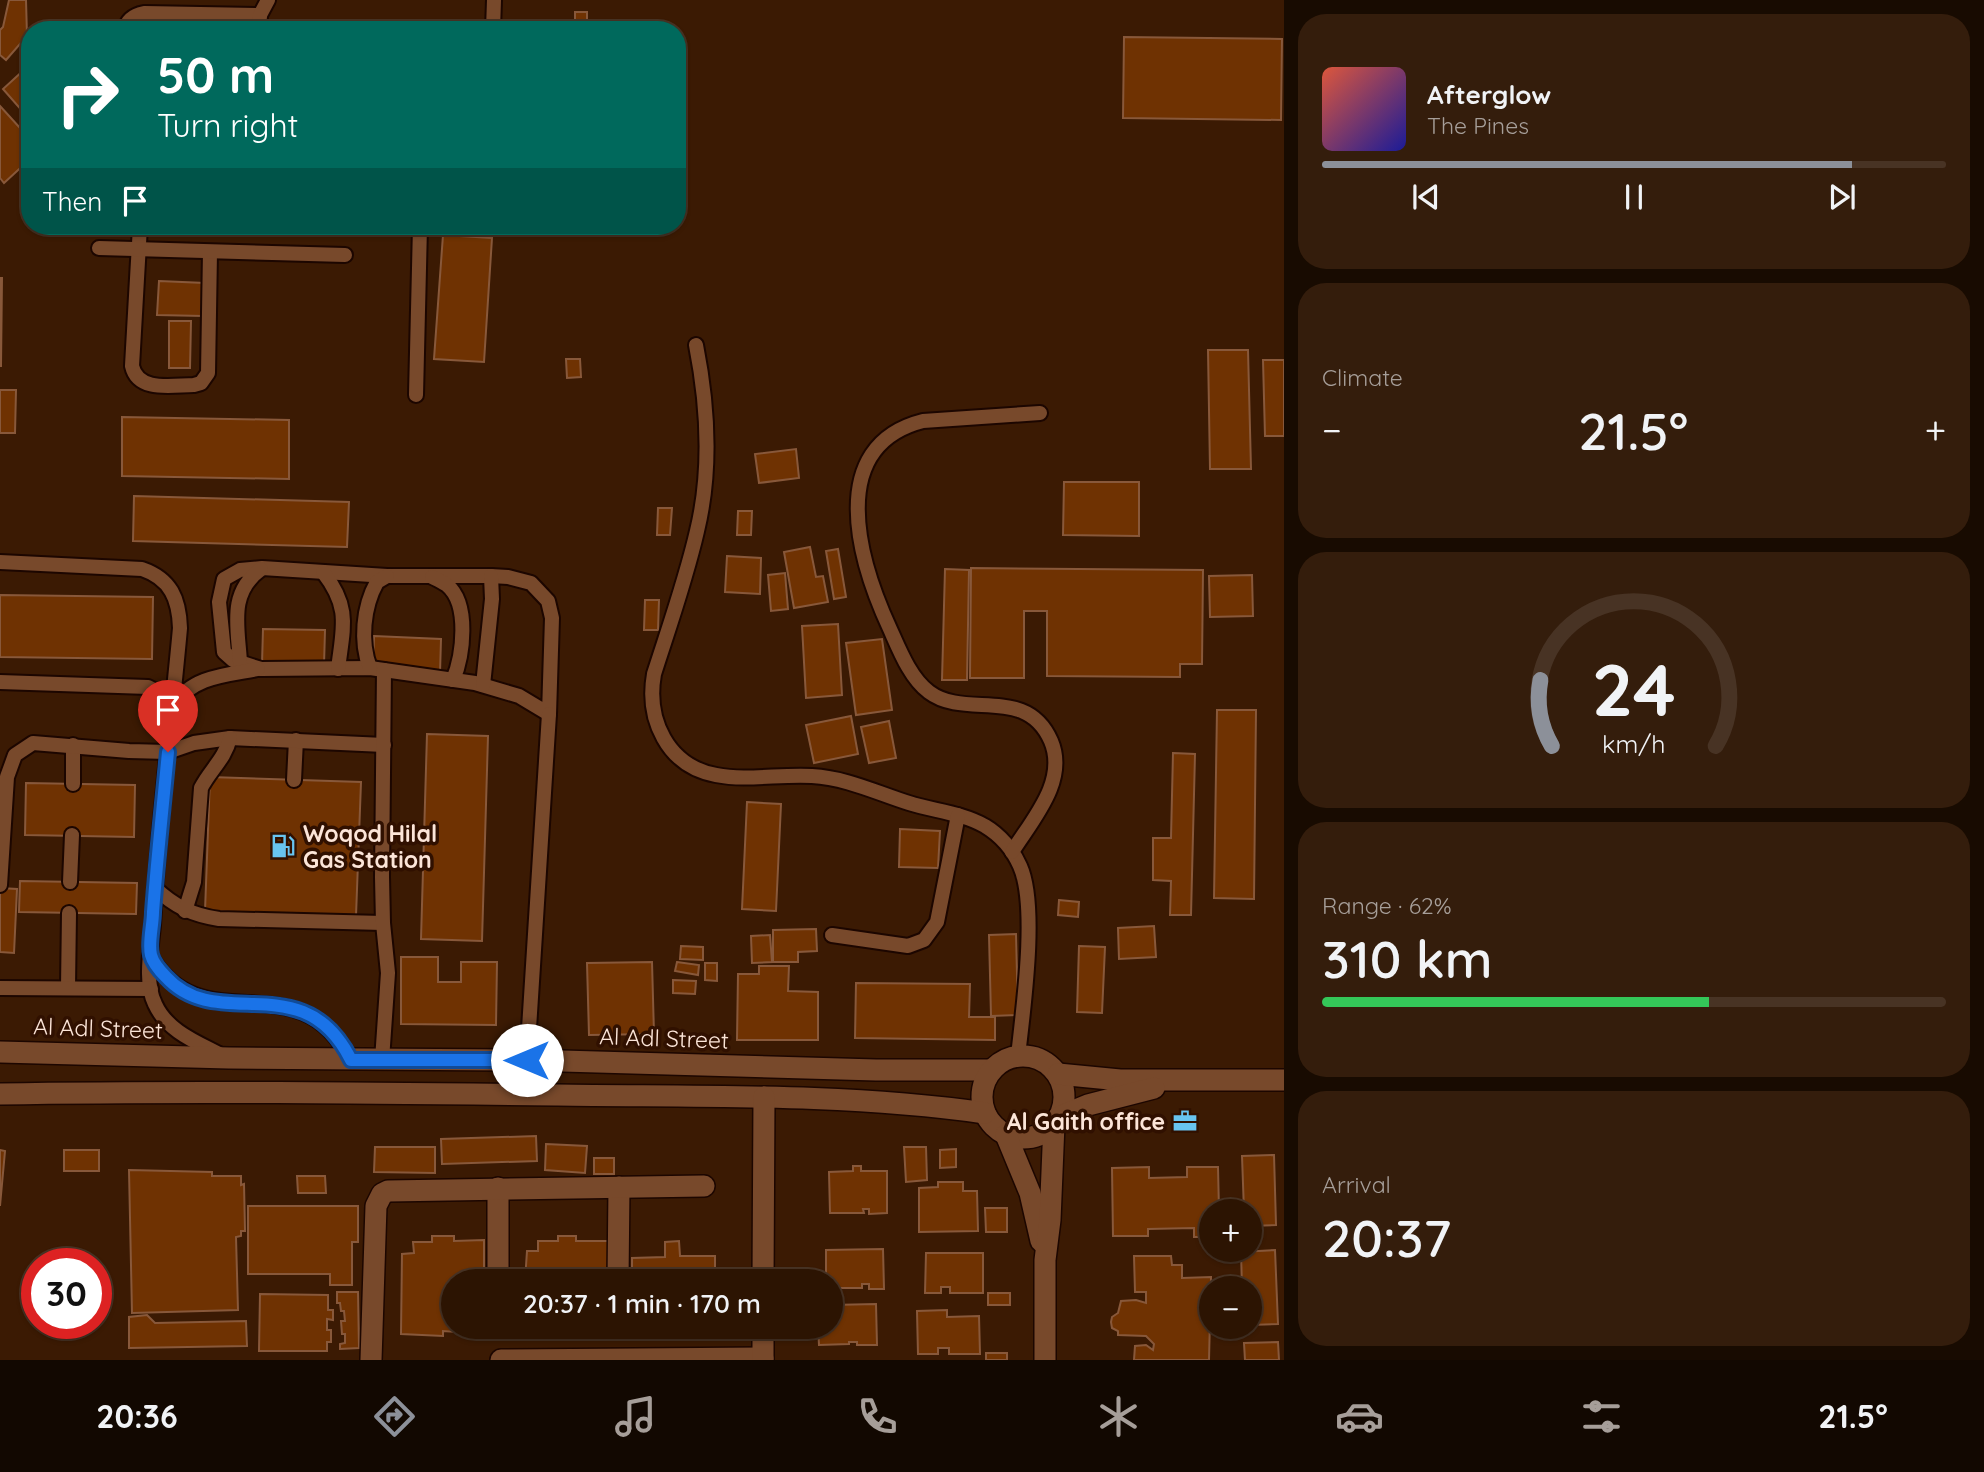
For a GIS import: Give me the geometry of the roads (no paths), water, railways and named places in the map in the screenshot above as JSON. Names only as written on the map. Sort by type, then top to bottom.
[{"type":"street","name":"Al Adl Street","points":[[0,1052],[991,1070]]},
{"type":"street","points":[[1045,1360],[1045,1260],[1057,1121],[1064,1103],[1063,1088],[1058,1074],[1040,1060],[1017,1056],[1003,1061],[991,1070],[983,1091],[985,1113],[993,1126],[1006,1135],[1019,1138],[1032,1137],[1044,1132],[1057,1121],[1120,1096],[1190,1080]]},
{"type":"street","points":[[1058,1074],[1120,1080],[1284,1080]]},
{"type":"street","points":[[0,1094],[139,1091],[764,1097],[888,1101],[985,1113]]},
{"type":"street","points":[[763,1269],[764,1097]]},
{"type":"street","points":[[1006,1135],[1030,1193],[1045,1260]]},
{"type":"street","points":[[372,1360],[376,1206],[382,1194],[395,1189],[704,1186]]},
{"type":"street","points":[[618,1269],[619,1187]]},
{"type":"street","points":[[498,1188],[498,1269]]},
{"type":"street","points":[[501,1360],[763,1359],[763,1339]]},
{"type":"lane","points":[[261,21],[268,0]]},
{"type":"lane","points":[[493,21],[494,0]]},
{"type":"lane","points":[[129,21],[144,13],[237,21]]},
{"type":"lane","points":[[139,235],[132,366],[136,377],[142,383],[194,385],[201,383],[208,373],[210,252]]},
{"type":"lane","points":[[416,395],[420,235]]},
{"type":"lane","points":[[99,248],[345,256]]},
{"type":"lane","points":[[696,345],[704,382],[707,459],[698,528],[651,690],[651,706],[661,736],[684,761],[714,775],[812,776],[836,779],[958,815],[989,828],[1012,852],[1025,880],[1027,896],[1025,984],[1017,1056]]},
{"type":"lane","points":[[1012,852],[1053,782],[1056,761],[1051,741],[1039,723],[1022,711],[1002,705],[946,701],[921,685],[895,640],[870,581],[861,551],[858,498],[864,467],[872,452],[883,440],[908,425],[923,421],[1041,413]]},
{"type":"lane","points":[[0,562],[142,569],[154,573],[167,583],[177,597],[180,628],[155,888],[151,989],[154,1003],[167,1023],[186,1037],[229,1058]]},
{"type":"lane","points":[[261,669],[233,660],[224,652],[219,602],[221,590],[224,579],[240,570],[262,568],[387,576],[508,577],[531,583],[548,601],[552,618],[549,714],[527,1060]]},
{"type":"lane","points":[[240,663],[237,613],[241,591],[248,578],[262,568]]},
{"type":"lane","points":[[323,572],[335,588],[342,604],[338,669]]},
{"type":"lane","points":[[382,1060],[388,973],[383,923],[384,745],[377,669],[365,643],[365,611],[377,582],[387,576]]},
{"type":"lane","points":[[431,576],[447,585],[459,604],[463,634],[460,663],[453,680]]},
{"type":"lane","points":[[483,685],[491,611],[491,576]]},
{"type":"lane","points":[[172,713],[180,697],[196,683],[261,669],[377,669],[483,685],[519,696],[549,714]]},
{"type":"lane","points":[[0,682],[148,687],[164,695],[172,713]]},
{"type":"lane","points":[[0,885],[7,777],[15,755],[33,743],[168,752],[194,743],[230,738],[384,745]]},
{"type":"lane","points":[[186,911],[194,882],[201,788],[207,776],[222,759],[230,738]]},
{"type":"lane","points":[[294,780],[296,740]]},
{"type":"lane","points":[[73,745],[73,784]]},
{"type":"lane","points":[[832,935],[908,946],[925,940],[937,922],[958,815]]},
{"type":"lane","points":[[70,882],[72,835]]},
{"type":"lane","points":[[155,888],[186,911],[219,919],[290,917],[383,923]]},
{"type":"lane","points":[[68,987],[69,913]]},
{"type":"lane","points":[[151,956],[170,982],[198,998],[271,1004],[305,1012],[332,1031],[351,1060]]},
{"type":"lane","points":[[0,988],[151,989]]},
{"type":"place","name":"Woqod Hilal Gas Station","points":[[283,846]]},
{"type":"place","name":"Al Gaith office","points":[[1185,1121]]}]
